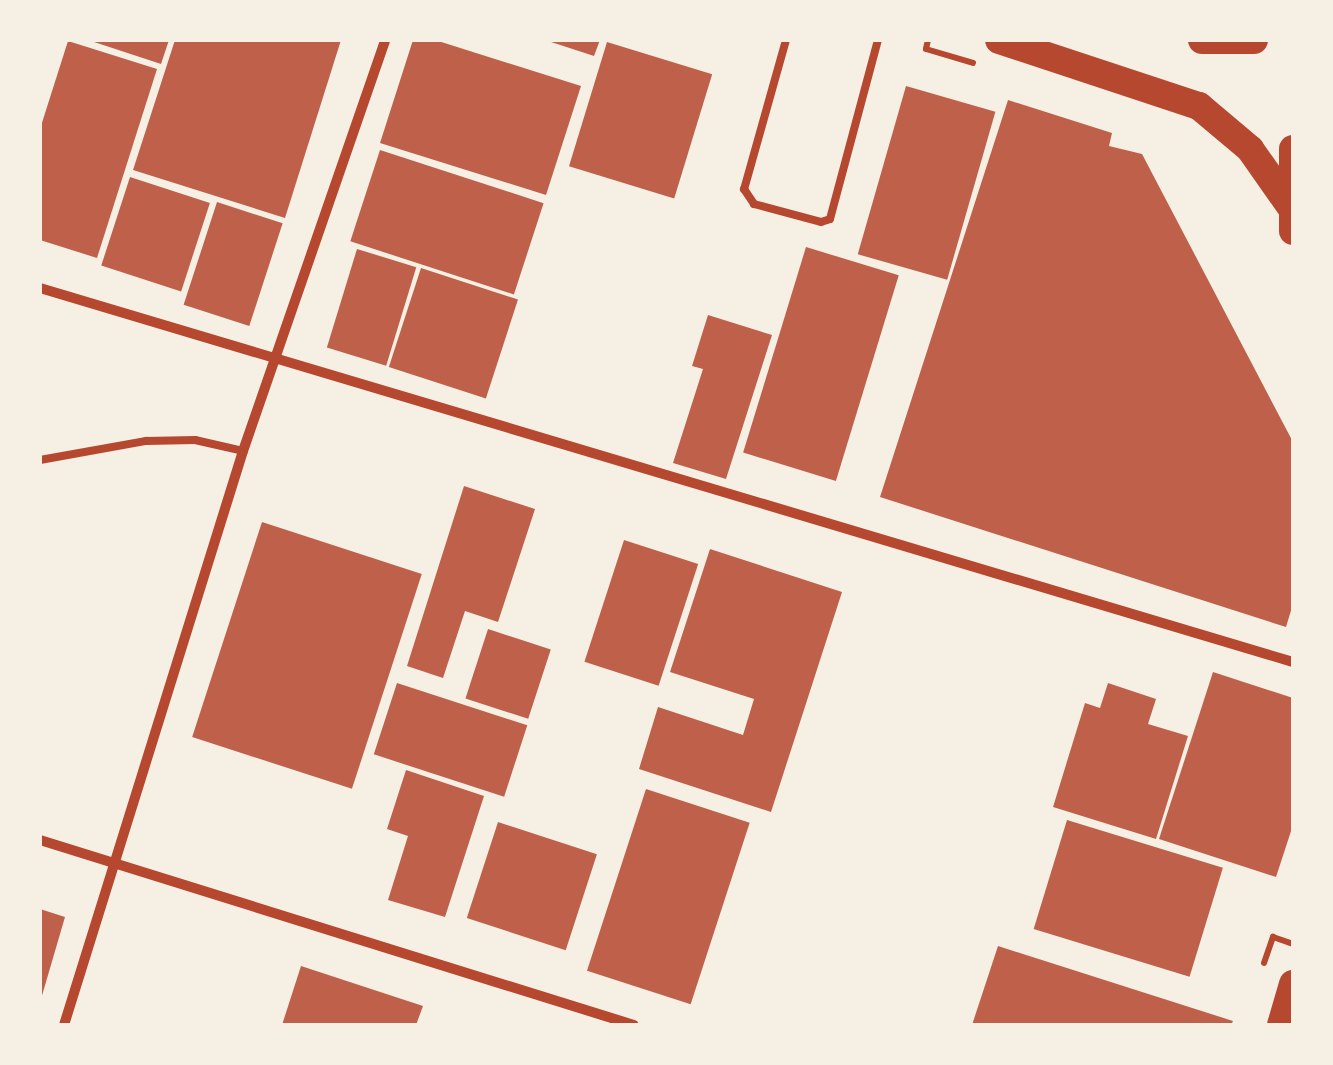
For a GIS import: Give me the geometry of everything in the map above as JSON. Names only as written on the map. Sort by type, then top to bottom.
[{"type":"highway","points":[[999,40],[1199,106],[1250,149],[1291,218]]},
{"type":"highway","points":[[1202,40],[1254,40]]},
{"type":"highway","points":[[1291,218],[1293,149]]},
{"type":"highway","points":[[1280,1025],[1293,984]]},
{"type":"street","points":[[64,1025],[244,451],[385,40]]},
{"type":"street","points":[[40,288],[276,355],[1293,662]]},
{"type":"street","points":[[40,840],[634,1025]]},
{"type":"lane","points":[[786,40],[744,189],[754,204],[821,222],[830,220],[878,40]]},
{"type":"lane","points":[[40,460],[146,441],[196,440],[244,451]]},
{"type":"path","points":[[928,40],[926,49],[978,64]]},
{"type":"path","points":[[1272,937],[1293,944]]},
{"type":"building","points":[[88,40],[169,40],[161,64]]},
{"type":"building","points":[[175,40],[341,40],[285,218],[133,170]]},
{"type":"building","points":[[413,40],[435,40],[581,86],[546,195],[380,143]]},
{"type":"building","points":[[545,40],[600,40],[594,56]]},
{"type":"building","points":[[68,41],[157,69],[97,258],[40,240],[40,129]]},
{"type":"building","points":[[607,42],[712,74],[674,198],[569,166]]},
{"type":"building","points":[[906,86],[995,112],[947,280],[858,254]]},
{"type":"building","points":[[1008,100],[1112,133],[1109,146],[1142,154],[1293,442],[1293,604],[1286,627],[880,497]]},
{"type":"building","points":[[380,150],[544,203],[514,294],[350,241]]},
{"type":"building","points":[[130,177],[210,203],[181,291],[101,265]]},
{"type":"building","points":[[217,202],[283,223],[249,326],[184,305]]},
{"type":"building","points":[[806,247],[899,275],[836,481],[743,453]]},
{"type":"building","points":[[357,249],[416,267],[386,366],[327,347]]},
{"type":"building","points":[[421,268],[518,300],[486,398],[389,367]]},
{"type":"building","points":[[708,315],[772,335],[726,479],[673,463],[703,369],[692,366]]},
{"type":"building","points":[[464,486],[535,509],[498,622],[465,611],[443,678],[407,666]]},
{"type":"building","points":[[262,522],[422,574],[352,789],[192,737]]},
{"type":"building","points":[[624,540],[698,564],[659,686],[584,662]]},
{"type":"building","points":[[710,549],[842,592],[771,812],[639,769],[658,707],[743,735],[754,699],[670,672]]},
{"type":"building","points":[[488,629],[551,649],[528,719],[465,698]]},
{"type":"building","points":[[1213,672],[1293,698],[1293,825],[1276,877],[1159,839]]},
{"type":"building","points":[[397,683],[527,725],[504,797],[374,754]]},
{"type":"building","points":[[1108,683],[1156,699],[1148,724],[1188,736],[1156,839],[1053,807],[1085,703],[1100,708]]},
{"type":"building","points":[[406,770],[484,796],[445,917],[388,900],[408,836],[387,829]]},
{"type":"building","points":[[646,789],[750,823],[691,1004],[587,971]]},
{"type":"building","points":[[1067,820],[1223,868],[1190,977],[1034,929]]},
{"type":"building","points":[[498,822],[597,854],[566,950],[467,918]]},
{"type":"building","points":[[40,909],[65,917],[41,999],[40,999]]},
{"type":"building","points":[[998,946],[1233,1021],[1231,1025],[972,1025]]},
{"type":"building","points":[[301,966],[423,1006],[416,1025],[282,1025]]}]
